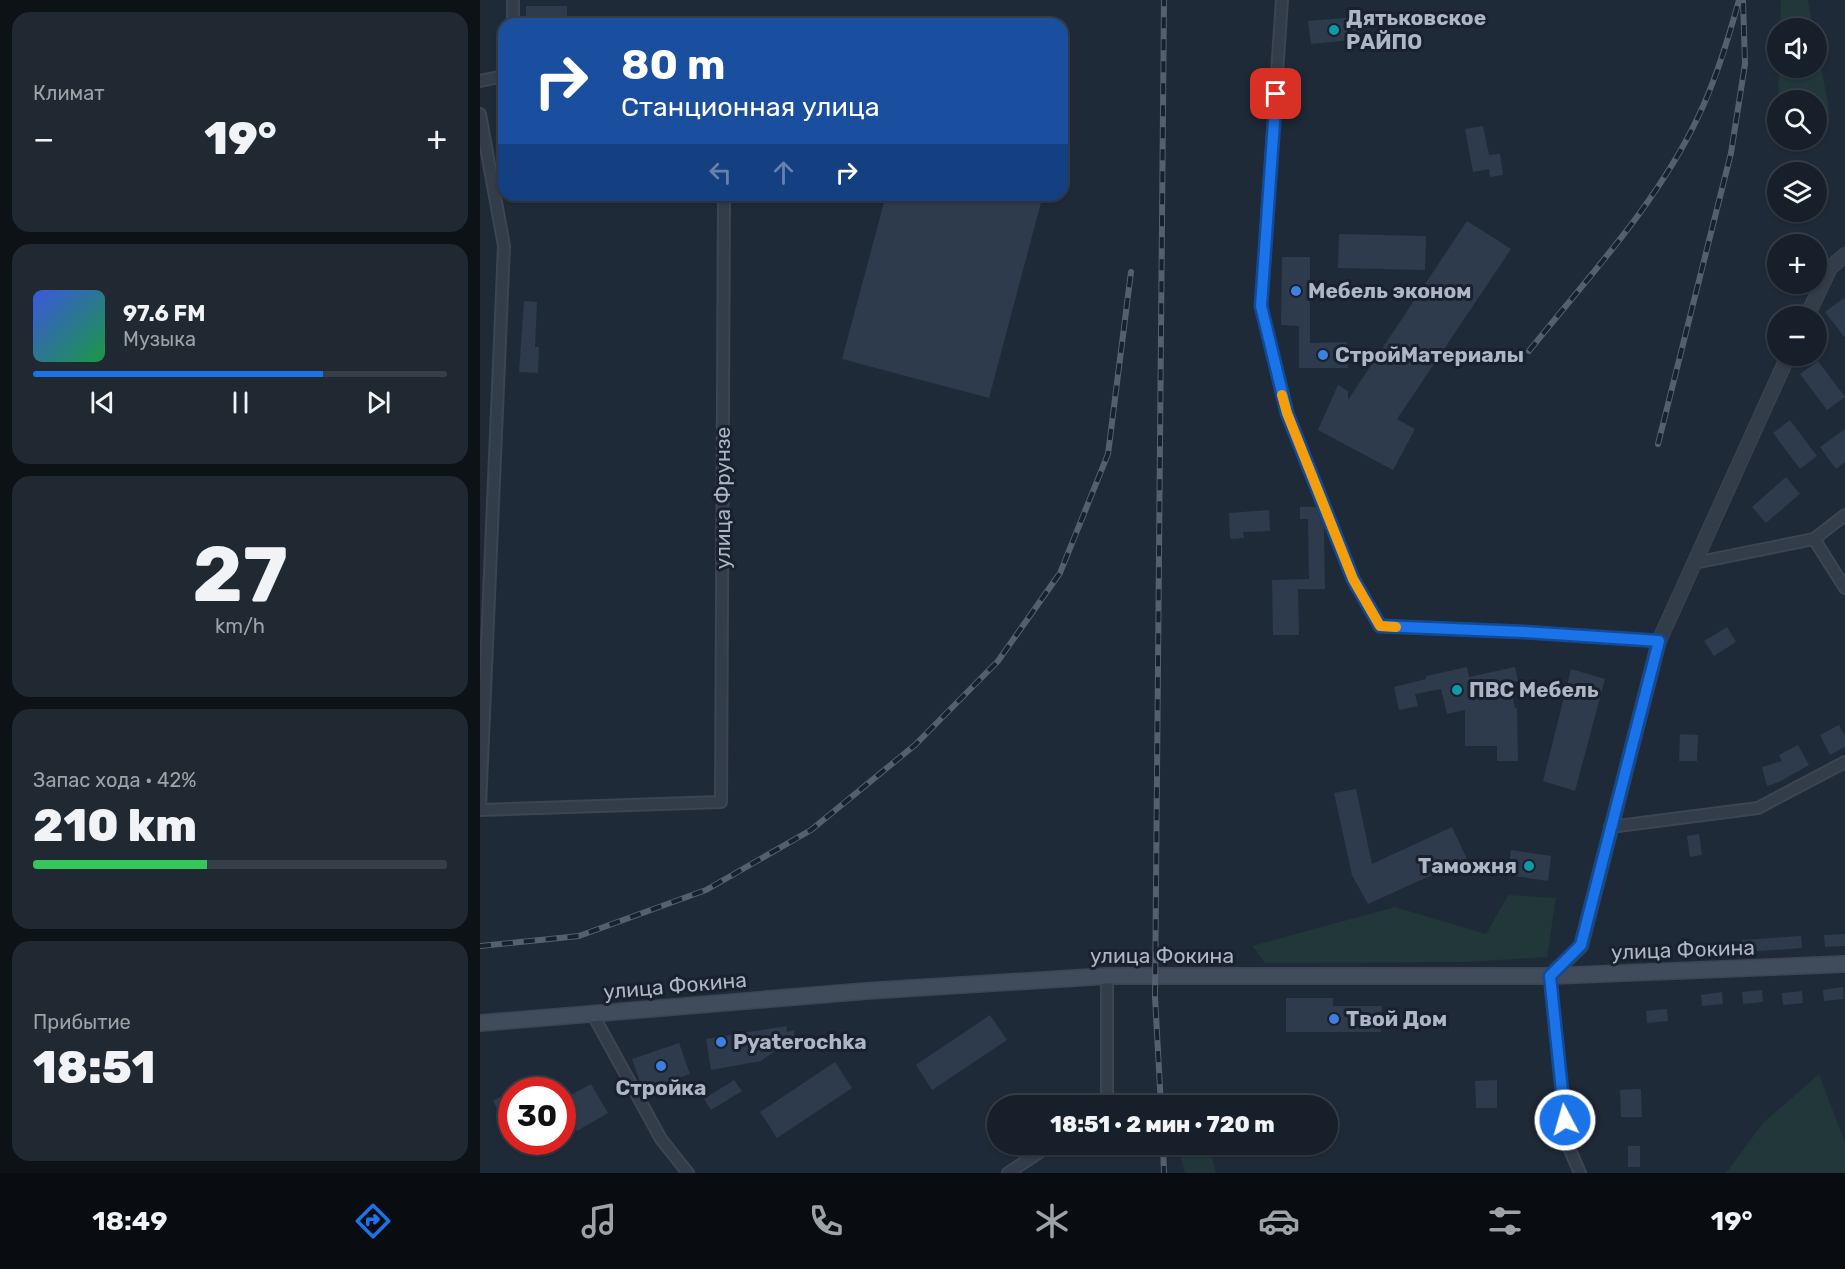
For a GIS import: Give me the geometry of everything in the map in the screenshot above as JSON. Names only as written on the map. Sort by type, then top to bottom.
[{"type":"main road","name":"улица Фокина","points":[[480,1023],[866,991],[1107,976],[1550,976],[1845,964]]},
{"type":"street","points":[[513,0],[513,18]]},
{"type":"street","points":[[1282,0],[1261,306],[1287,413],[1353,579],[1380,626],[1659,641]]},
{"type":"street","points":[[480,81],[498,77]]},
{"type":"street","points":[[480,114],[504,246],[480,808]]},
{"type":"street","name":"улица Фрунзе","points":[[480,808],[721,802],[724,201]]},
{"type":"street","points":[[1812,306],[1830,268],[1845,255]]},
{"type":"street","points":[[1580,1173],[1567,1143],[1550,976],[1581,945],[1659,641],[1783,366]]},
{"type":"street","points":[[1694,563],[1814,539],[1845,515]]},
{"type":"street","points":[[1814,539],[1845,588]]},
{"type":"street","points":[[1610,827],[1758,808],[1845,762]]},
{"type":"street","points":[[1107,976],[1107,1095]]},
{"type":"street","points":[[592,1013],[661,1139],[688,1173]]},
{"type":"street","points":[[1008,1173],[1035,1155]]},
{"type":"green space","points":[[1781,0],[1808,0],[1811,18],[1780,18]]},
{"type":"green space","points":[[1779,78],[1823,78],[1825,90],[1778,90]]},
{"type":"green space","points":[[1827,98],[1830,114],[1827,115]]},
{"type":"green space","points":[[1508,895],[1556,898],[1547,957],[1466,962],[1265,963],[1252,946],[1395,907],[1486,934]]},
{"type":"green space","points":[[1819,1074],[1845,1143],[1845,1173],[1726,1173],[1763,1123]]},
{"type":"green space","points":[[1212,1155],[1216,1173],[1185,1173],[1181,1157]]},
{"type":"building","points":[[526,6],[567,6],[567,18],[526,18]]},
{"type":"building","name":"Дятьковское РАЙПО","points":[[1357,17],[1361,39],[1311,44],[1308,21]]},
{"type":"building","points":[[1483,126],[1489,155],[1500,154],[1503,175],[1490,177],[1489,169],[1473,172],[1465,129]]},
{"type":"building","points":[[884,201],[1041,201],[989,398],[842,359]]},
{"type":"building","points":[[1467,221],[1511,249],[1397,419],[1415,429],[1393,470],[1318,430],[1338,385],[1348,391],[1348,400]]},
{"type":"building","points":[[1339,234],[1426,236],[1425,270],[1338,268]]},
{"type":"building","points":[[1282,257],[1310,257],[1310,343],[1347,342],[1348,368],[1299,368],[1299,326],[1281,325]]},
{"type":"building","points":[[1845,297],[1845,338],[1827,315],[1827,310]]},
{"type":"building","points":[[524,301],[537,302],[535,347],[539,347],[538,373],[519,372]]},
{"type":"building","points":[[1811,366],[1822,366],[1845,397],[1827,410],[1800,374]]},
{"type":"building","points":[[1790,420],[1817,456],[1800,469],[1773,433]]},
{"type":"building","points":[[1845,429],[1845,462],[1836,469],[1820,447]]},
{"type":"building","points":[[1786,477],[1800,494],[1766,523],[1752,507]]},
{"type":"building","points":[[1300,507],[1316,507],[1324,527],[1325,589],[1298,589],[1299,635],[1273,635],[1272,580],[1309,579],[1308,519],[1300,519]]},
{"type":"building","points":[[1269,510],[1270,531],[1243,532],[1244,538],[1230,539],[1229,513]]},
{"type":"building","points":[[1727,627],[1736,642],[1714,656],[1704,641]]},
{"type":"building","points":[[1467,667],[1469,677],[1515,667],[1518,681],[1510,682],[1515,708],[1517,708],[1518,761],[1497,761],[1497,746],[1465,746],[1465,710],[1447,714],[1441,689],[1415,694],[1418,706],[1399,710],[1394,687],[1426,679],[1426,676]]},
{"type":"building","points":[[1571,669],[1605,679],[1575,791],[1543,781]]},
{"type":"building","points":[[1839,725],[1845,736],[1845,747],[1830,755],[1820,735]]},
{"type":"building","points":[[1680,734],[1698,735],[1697,761],[1679,761]]},
{"type":"building","points":[[1798,745],[1809,765],[1767,786],[1762,767],[1782,761],[1779,755]]},
{"type":"building","points":[[1356,789],[1372,864],[1452,827],[1467,859],[1368,904],[1352,875],[1334,793]]},
{"type":"building","points":[[1699,834],[1702,855],[1690,857],[1687,836]]},
{"type":"building","name":"Таможня","points":[[1511,850],[1551,856],[1548,881],[1507,875]]},
{"type":"building","points":[[1845,934],[1845,946],[1825,947],[1824,935]]},
{"type":"building","points":[[1801,936],[1802,948],[1743,952],[1742,940]]},
{"type":"building","points":[[1722,943],[1723,954],[1703,956],[1701,945]]},
{"type":"building","points":[[1843,987],[1844,999],[1824,1001],[1823,990]]},
{"type":"building","points":[[1762,990],[1763,1002],[1743,1004],[1742,992]]},
{"type":"building","points":[[1802,991],[1803,1003],[1783,1005],[1782,993]]},
{"type":"building","points":[[1722,992],[1723,1004],[1702,1006],[1701,995]]},
{"type":"building","name":"Твой Дом","points":[[1286,998],[1333,998],[1333,1006],[1382,1006],[1381,1032],[1286,1032]]},
{"type":"building","points":[[1667,1009],[1668,1021],[1647,1023],[1646,1011]]},
{"type":"building","points":[[990,1015],[1007,1040],[932,1090],[916,1065]]},
{"type":"building","points":[[786,1026],[787,1032],[794,1030],[795,1040],[788,1042],[761,1061],[711,1070],[706,1039]]},
{"type":"building","name":"Стройка","points":[[679,1043],[690,1074],[643,1090],[632,1059]]},
{"type":"building","points":[[835,1062],[852,1088],[777,1138],[760,1112]]},
{"type":"building","points":[[734,1080],[742,1091],[711,1110],[704,1099]]},
{"type":"building","points":[[1497,1080],[1497,1108],[1476,1108],[1475,1081]]},
{"type":"building","points":[[591,1084],[608,1113],[577,1131],[576,1129],[576,1092]]},
{"type":"building","points":[[1641,1089],[1642,1117],[1621,1117],[1620,1090]]},
{"type":"building","points":[[498,1098],[498,1110],[493,1101]]},
{"type":"building","points":[[1628,1146],[1640,1146],[1640,1167],[1628,1167]]},
{"type":"railway","points":[[1160,1095],[1155,997],[1164,0]]},
{"type":"railway","points":[[1529,351],[1620,239],[1663,180],[1698,117],[1710,89],[1739,0]]},
{"type":"railway","points":[[1658,444],[1731,153],[1745,64],[1743,0]]},
{"type":"railway","points":[[480,946],[579,936],[706,890],[811,830],[915,745],[998,661],[1060,573],[1108,454],[1131,272]]},
{"type":"railway","points":[[1163,1155],[1164,1173]]},
{"type":"slow traffic","points":[[1282,395],[1287,413],[1353,579],[1380,626],[1396,627]]},
{"type":"place","name":"Дятьковское РАЙПО","points":[[1334,30]]},
{"type":"place","name":"Мебель эконом","points":[[1296,291]]},
{"type":"place","name":"СтройМатериалы","points":[[1323,355]]},
{"type":"place","name":"ПВС Мебель","points":[[1457,690]]},
{"type":"place","name":"Таможня","points":[[1529,866]]},
{"type":"place","name":"Твой Дом","points":[[1334,1019]]},
{"type":"place","name":"Pyaterochka","points":[[721,1042]]},
{"type":"place","name":"Стройка","points":[[661,1066]]},
{"type":"route","points":[[1276,94],[1261,306],[1287,413],[1353,579],[1380,626],[1659,641],[1581,945],[1550,976],[1565,1120]]}]
